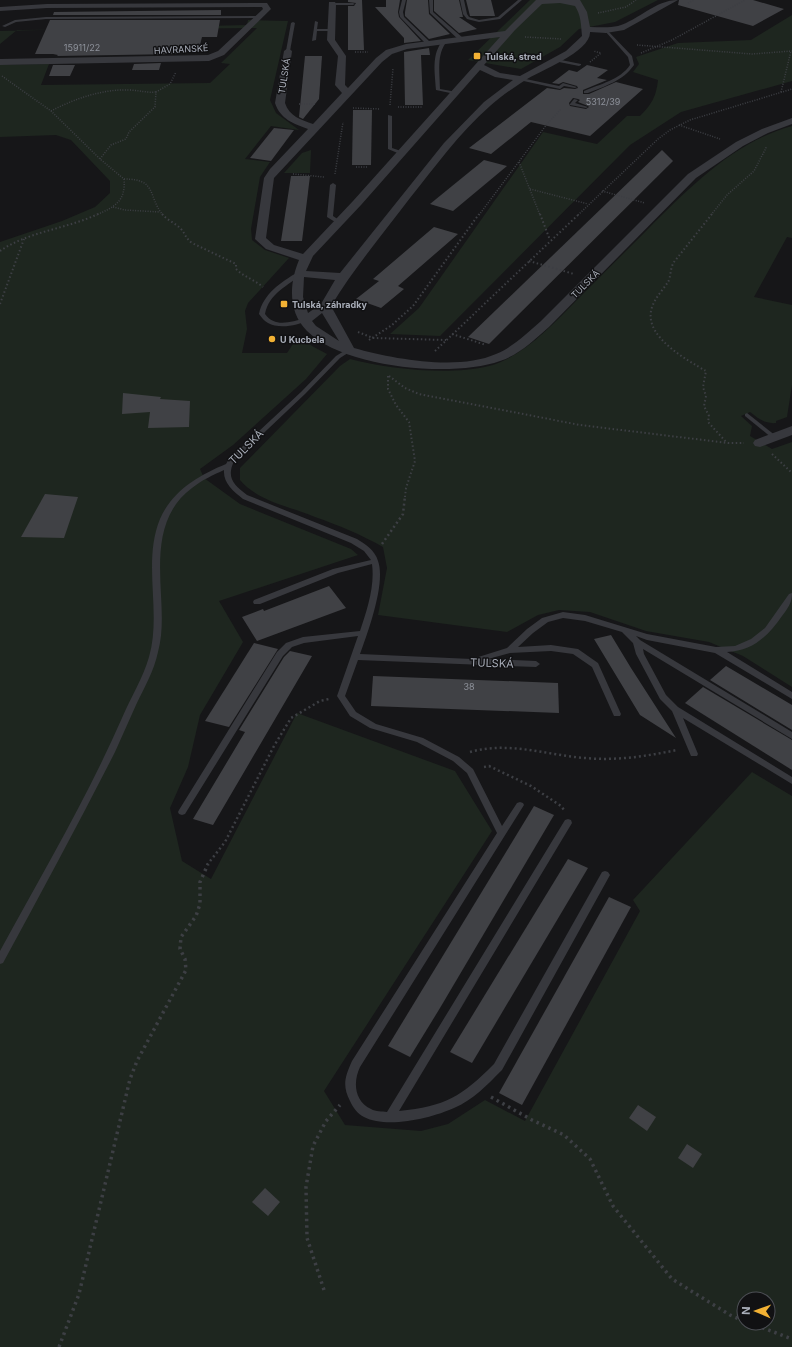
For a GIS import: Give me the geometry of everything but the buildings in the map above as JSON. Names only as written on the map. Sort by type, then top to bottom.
[{"type":"street","points":[[305,320],[326,306],[343,277],[462,128],[487,104],[521,79],[578,46],[586,36],[586,29],[606,30],[621,28],[674,0]]},
{"type":"street","name":"TULSKÁ","points":[[586,29],[583,12],[577,2],[541,1],[508,33],[340,223],[306,259],[300,273],[297,294],[298,304],[305,320],[321,337],[348,350],[386,360],[422,364],[458,364],[479,362],[495,359],[510,353],[545,324],[692,176],[731,148],[761,132],[792,121]]},
{"type":"street","points":[[332,4],[331,40],[342,56],[340,85],[347,93]]},
{"type":"street","points":[[0,9],[47,6],[264,5],[267,9],[259,17]]},
{"type":"street","name":"HAVRANSKÉ","points":[[0,62],[209,58],[221,53],[259,17]]},
{"type":"street","points":[[306,259],[270,247],[260,239],[259,235],[269,178],[274,171],[336,104],[379,60],[389,52],[406,47],[508,33]]},
{"type":"street","name":"TULSKÁ","points":[[288,52],[280,103],[281,108],[289,117],[314,128]]},
{"type":"street","points":[[479,66],[498,75],[521,79]]},
{"type":"street","points":[[300,273],[314,276],[343,277]]},
{"type":"street","points":[[326,306],[328,315],[346,343],[348,350]]},
{"type":"street","points":[[760,443],[792,430]]},
{"type":"lane","points":[[404,0],[401,12],[402,17],[428,44]]},
{"type":"lane","points":[[431,0],[431,12],[461,39]]},
{"type":"lane","points":[[462,0],[465,14],[468,18],[479,21],[499,18],[520,0]]},
{"type":"lane","points":[[332,4],[353,4]]},
{"type":"lane","points":[[4,26],[15,21],[46,18],[259,17]]},
{"type":"lane","points":[[314,40],[316,22]]},
{"type":"lane","points":[[288,52],[293,23]]},
{"type":"lane","points":[[315,30],[331,30]]},
{"type":"lane","points":[[586,92],[619,78],[630,68],[632,64],[630,56],[606,30]]},
{"type":"lane","points":[[445,41],[440,45],[437,54],[438,90],[454,93]]},
{"type":"lane","points":[[556,60],[579,65]]},
{"type":"lane","points":[[575,69],[585,61]]},
{"type":"lane","points":[[521,79],[560,88],[563,84],[575,87]]},
{"type":"lane","points":[[574,102],[586,107]]},
{"type":"lane","points":[[390,116],[390,149],[402,153]]},
{"type":"lane","points":[[334,182],[330,217],[340,223]]},
{"type":"lane","points":[[300,273],[285,282],[264,303],[262,314],[264,319],[277,325],[286,325],[305,320]]},
{"type":"lane","name":"TULSKÁ","points":[[348,350],[338,357],[303,393],[238,452],[227,466],[226,473],[228,481],[245,497],[354,541],[367,548],[375,561]]},
{"type":"lane","points":[[747,415],[774,437]]},
{"type":"lane","points":[[0,960],[57,855],[142,687],[155,650],[158,628],[156,596],[157,536],[164,518],[181,492],[191,484],[227,466]]},
{"type":"lane","points":[[257,602],[336,571],[375,561],[378,571],[375,588],[363,633],[341,696],[353,714],[373,726],[420,740],[456,759],[470,771],[502,834]]},
{"type":"lane","points":[[510,650],[530,631],[546,620],[563,615],[585,618],[647,637],[716,650],[736,649],[754,641],[768,630],[792,596]]},
{"type":"lane","points":[[622,629],[637,642],[792,736]]},
{"type":"lane","points":[[182,812],[280,654],[289,645],[303,640],[363,633]]},
{"type":"lane","points":[[637,642],[640,654],[663,696],[675,709],[792,781]]},
{"type":"lane","points":[[470,662],[510,650],[551,648],[575,651],[595,665],[617,714]]},
{"type":"lane","points":[[716,650],[792,696]]},
{"type":"lane","name":"TULSKÁ","points":[[355,658],[536,664]]},
{"type":"lane","points":[[675,709],[693,751]]},
{"type":"lane","points":[[520,805],[356,1064],[350,1081],[354,1101],[369,1114],[390,1116],[428,1113],[451,1105],[476,1088],[498,1067],[605,875]]},
{"type":"lane","points":[[390,1116],[568,823]]},
{"type":"path","points":[[596,13],[626,7],[636,0]]},
{"type":"path","points":[[638,54],[658,47],[745,0]]},
{"type":"path","points":[[520,36],[563,39]]},
{"type":"path","points":[[632,44],[752,54],[791,51],[781,92]]},
{"type":"path","points":[[595,57],[600,54]]},
{"type":"path","points":[[390,116],[393,62]]},
{"type":"path","points":[[51,111],[69,101],[88,96],[122,91],[147,93],[156,92],[170,84],[178,67]]},
{"type":"path","points":[[0,74],[51,111],[100,159],[124,179],[135,179],[145,183],[160,212],[164,217],[177,224],[185,233],[186,239],[193,245],[236,264],[236,269],[239,272],[256,281],[259,285],[273,294]]},
{"type":"path","points":[[422,364],[528,260],[658,139],[679,125],[792,89]]},
{"type":"path","points":[[100,159],[111,145],[126,139],[129,132],[155,107],[156,92]]},
{"type":"path","points":[[348,350],[373,338],[401,319],[413,306],[553,116],[567,104],[574,102]]},
{"type":"path","points":[[298,104],[336,104]]},
{"type":"path","points":[[366,108],[375,109]]},
{"type":"path","points":[[287,174],[316,175],[334,182],[344,115]]},
{"type":"path","points":[[679,125],[722,139]]},
{"type":"path","points":[[728,443],[708,422],[709,416],[704,406],[706,396],[703,387],[706,371],[677,353],[658,336],[652,324],[650,313],[669,279],[669,270],[681,252],[727,195],[754,171],[758,165],[766,148],[761,132]]},
{"type":"path","points":[[518,162],[550,240]]},
{"type":"path","points":[[0,251],[10,244],[84,221],[113,207],[122,199],[126,192],[124,179]]},
{"type":"path","points":[[530,189],[588,204]]},
{"type":"path","points":[[602,191],[648,203]]},
{"type":"path","points":[[113,207],[149,213],[160,212]]},
{"type":"path","points":[[0,304],[24,239]]},
{"type":"path","points":[[528,260],[576,274]]},
{"type":"path","points":[[352,330],[373,338],[446,340]]},
{"type":"path","points":[[452,334],[488,346],[492,350],[510,353]]},
{"type":"path","points":[[381,374],[388,376],[405,390],[416,394],[434,396],[580,425],[728,443],[760,443],[792,473]]},
{"type":"path","points":[[375,561],[384,540],[403,514],[406,488],[415,461],[409,422],[396,404],[388,389],[388,376]]},
{"type":"path","points":[[59,1347],[79,1294],[130,1079],[137,1061],[186,970],[185,959],[180,949],[181,937],[196,916],[200,904],[200,882],[208,865],[225,842],[274,746],[291,718],[320,701],[341,696]]},
{"type":"path","points":[[456,759],[477,749],[499,747],[598,759],[693,751]]},
{"type":"path","points":[[470,771],[479,767],[489,766],[531,786],[561,806],[568,816],[568,823]]},
{"type":"path","points":[[476,1088],[532,1120],[564,1134],[590,1159],[613,1206],[672,1279],[730,1316],[736,1318]]},
{"type":"path","points":[[324,1290],[307,1238],[306,1186],[313,1146],[326,1121],[352,1091]]},
{"type":"path","points":[[771,1331],[792,1339]]},
{"type":"shaded area","points":[[530,0],[658,0],[615,22],[579,29],[560,47],[521,69],[468,60]]},
{"type":"shaded area","points":[[792,15],[792,81],[681,112],[630,145],[440,336],[390,334],[419,308],[543,132],[597,144],[627,116],[640,116],[644,112],[655,96],[658,80],[633,72],[639,64],[636,57],[678,43],[751,40]]},
{"type":"shaded area","points":[[248,20],[288,21],[270,100],[276,113],[299,130],[271,126],[245,159],[270,162],[260,177],[251,229],[252,240],[265,250],[289,258],[248,303],[245,311],[247,329],[242,353],[287,353],[295,341],[304,339],[312,346],[327,354],[306,379],[233,445],[200,469],[204,478],[240,504],[351,549],[358,555],[219,601],[243,642],[200,715],[188,767],[170,808],[182,861],[211,879],[297,713],[455,771],[492,831],[324,1091],[345,1125],[421,1131],[448,1124],[485,1100],[525,1121],[640,911],[633,900],[752,772],[792,796],[792,1347],[0,1347],[0,242],[62,221],[95,207],[110,193],[110,181],[71,140],[56,135],[0,137],[0,65],[49,64],[41,85],[210,83],[230,64],[221,63],[257,28],[54,30],[247,25]]},
{"type":"shaded area","points":[[17,30],[54,30],[16,31]]},
{"type":"shaded area","points":[[0,31],[16,31],[0,44]]},
{"type":"shaded area","points":[[792,126],[792,238],[787,237],[754,297],[792,305],[792,385],[787,417],[776,421],[776,423],[769,423],[756,417],[750,412],[741,416],[752,426],[750,436],[772,449],[792,442],[792,687],[743,656],[709,642],[646,631],[590,612],[559,610],[538,615],[507,632],[378,615],[387,568],[383,547],[367,538],[341,527],[275,503],[256,494],[240,480],[240,468],[340,366],[350,359],[383,366],[419,370],[456,371],[489,366],[513,356],[536,340],[680,197],[697,182],[732,155],[751,143],[771,133]]},
{"type":"shaded area","points":[[311,150],[310,173],[284,173],[302,153]]},
{"type":"place","name":"Tulská, stred","points":[[477,56]]},
{"type":"place","name":"Tulská, záhradky","points":[[284,304]]},
{"type":"place","name":"U Kucbela","points":[[272,339]]}]
